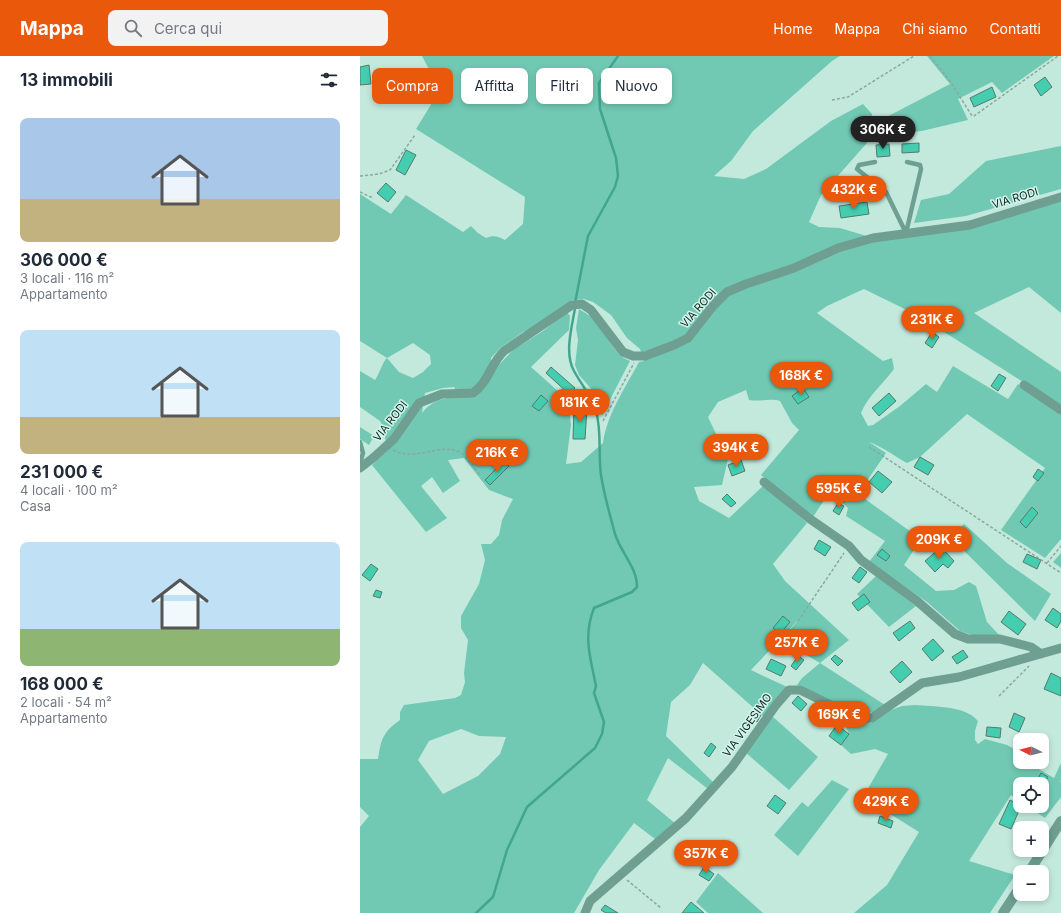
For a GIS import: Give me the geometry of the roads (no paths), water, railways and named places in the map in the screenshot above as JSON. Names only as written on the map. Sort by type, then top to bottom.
[{"type":"street","name":"VIA RODI","points":[[360,468],[388,444],[419,403],[442,394],[469,394],[478,390],[498,356],[572,305],[579,304],[587,307],[620,349],[626,354],[637,356],[651,355],[688,338],[720,298],[737,287],[790,270],[838,248],[873,238],[970,225],[1061,197]]},
{"type":"street","points":[[1024,386],[1061,410]]},
{"type":"street","points":[[764,482],[810,519],[849,546],[861,560],[917,601],[955,634],[968,639],[1008,641],[1031,647],[1041,654]]},
{"type":"street","name":"VIA VIGESIMO","points":[[585,913],[590,901],[686,818],[722,779],[789,690],[800,690],[860,719],[872,718],[922,683],[959,677],[1061,648]]},
{"type":"street","points":[[1033,865],[1061,821]]},
{"type":"street","points":[[1004,913],[1013,898]]},
{"type":"lane","points":[[875,162],[859,165],[857,169],[886,192],[906,233]]},
{"type":"lane","points":[[906,233],[921,169],[920,165],[916,163],[907,162]]},
{"type":"lane","points":[[360,442],[364,453],[360,463]]},
{"type":"waterway","points":[[575,303],[588,236],[615,187],[618,176],[616,158],[600,109],[599,83],[618,56]]},
{"type":"waterway","points":[[476,913],[493,897],[507,850],[527,807],[595,748],[602,734],[604,722],[594,693],[596,686],[588,637],[591,618],[594,608],[632,592],[637,587],[632,566],[615,534],[605,497],[601,475],[599,427],[596,411],[571,364],[569,348],[575,308]]}]
